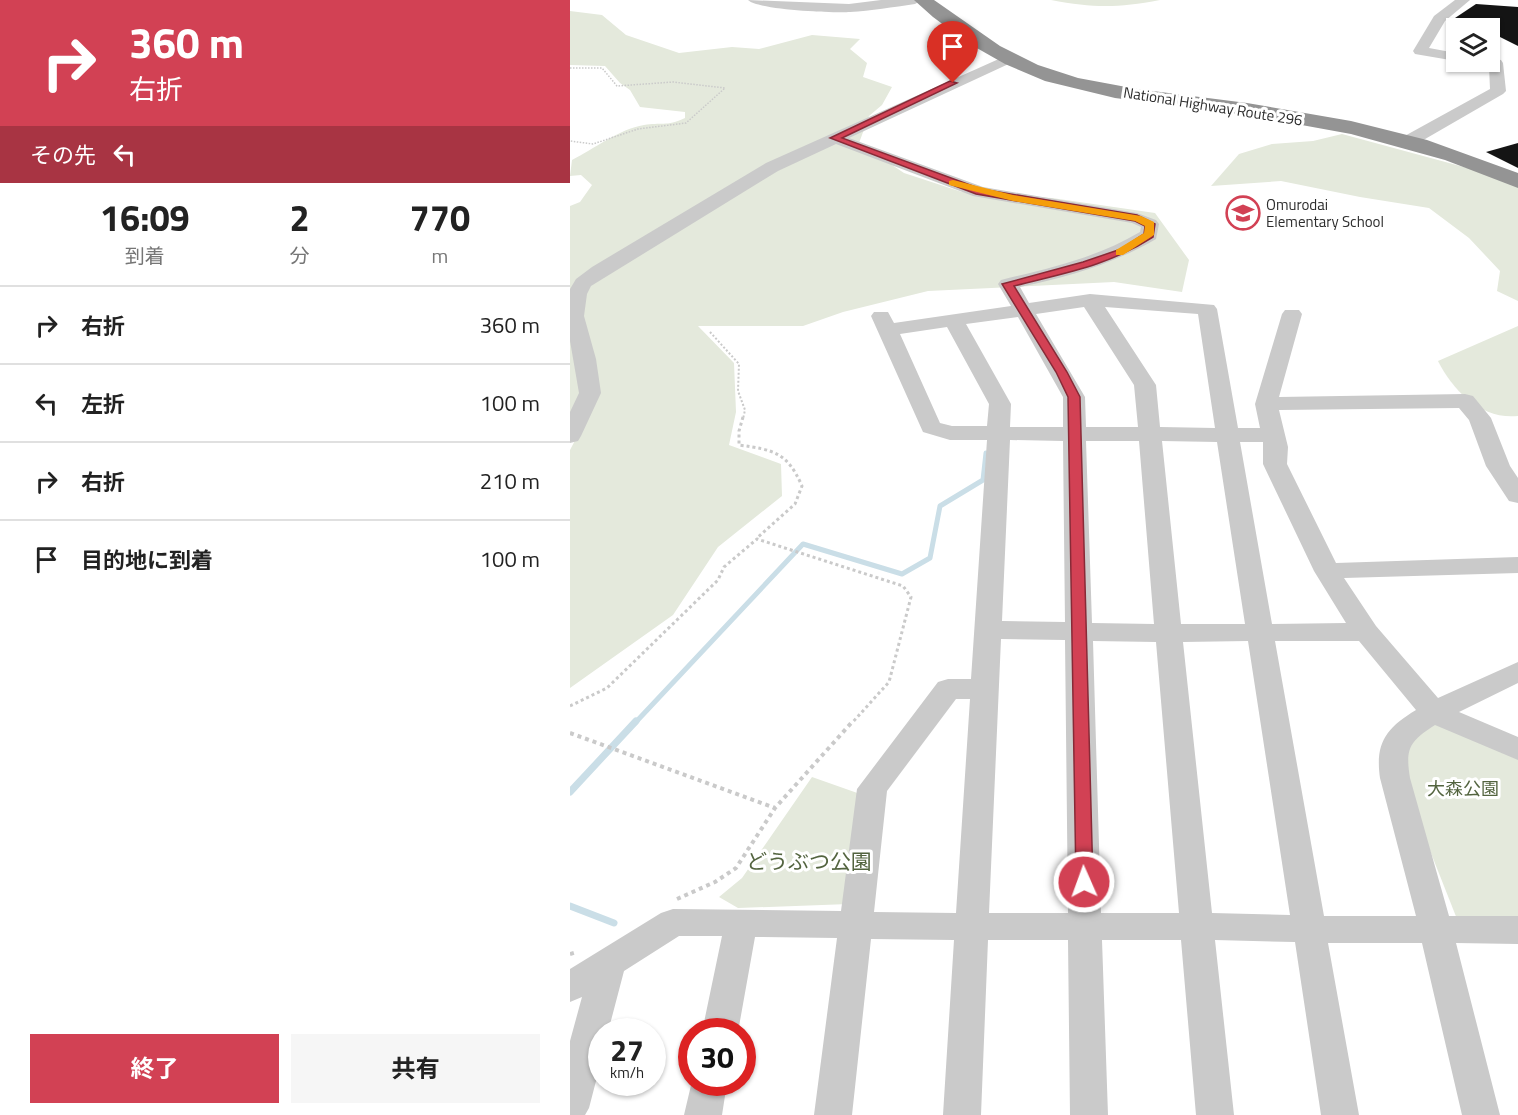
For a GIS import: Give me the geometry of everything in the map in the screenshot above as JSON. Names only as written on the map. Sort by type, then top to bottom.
[{"type":"highway","name":"National Highway Route 296","points":[[923,0],[956,28],[1010,58],[1049,76],[1095,89],[1251,110],[1407,142],[1465,159],[1518,181]]},
{"type":"street","points":[[755,0],[785,5],[849,8],[915,0]]},
{"type":"street","points":[[1446,55],[1420,51],[1439,19],[1463,0]]},
{"type":"street","points":[[570,436],[590,393],[585,359],[574,316],[577,294],[583,284],[599,271],[772,167],[1010,58]]},
{"type":"street","points":[[1407,142],[1498,91],[1497,72]]},
{"type":"street","points":[[835,138],[979,192],[1137,218],[1150,224],[1149,235],[1124,251],[1086,265],[1008,284],[1062,372],[1074,397],[1089,1115]]},
{"type":"street","points":[[1090,300],[1145,385],[1199,926],[1215,1115]]},
{"type":"street","points":[[1274,435],[1226,434],[1075,432],[950,433],[931,427],[884,323],[954,321],[1090,300],[1207,309],[1226,434],[1340,1115]]},
{"type":"street","points":[[1292,314],[1266,405],[1274,435],[1275,464],[1327,571],[1366,632],[1434,713],[1518,749]]},
{"type":"street","points":[[954,321],[1000,404],[962,1115]]},
{"type":"street","points":[[1266,405],[1465,401],[1480,418],[1497,466],[1518,496]]},
{"type":"street","points":[[1327,571],[1518,565]]},
{"type":"street","points":[[987,630],[1169,633],[1366,632]]},
{"type":"street","points":[[1481,1115],[1436,930],[1395,778],[1393,756],[1397,739],[1434,713],[1518,671]]},
{"type":"street","points":[[833,1115],[872,789],[948,689],[985,689]]},
{"type":"street","points":[[570,987],[598,956],[673,922],[971,927],[1199,926],[1518,930]]},
{"type":"street","points":[[723,1018],[741,924]]},
{"type":"street","points":[[570,1108],[598,956]]},
{"type":"street","points":[[703,1115],[707,1096]]},
{"type":"path","points":[[570,68],[602,68],[617,86],[673,82],[725,88],[711,103],[686,123],[638,129],[593,144],[570,141]]},
{"type":"path","points":[[570,706],[607,688],[718,580],[729,562],[795,504],[801,486],[794,466],[779,452],[739,445],[739,430],[745,411],[738,391],[739,364],[710,332]]},
{"type":"path","points":[[675,900],[715,882],[736,868],[775,808],[889,682],[911,597],[903,586],[757,539],[754,541]]},
{"type":"path","points":[[570,733],[775,808]]},
{"type":"path","points":[[570,954],[598,956]]},
{"type":"green space","points":[[1051,0],[1160,0],[1105,6]]},
{"type":"green space","points":[[570,11],[602,15],[626,35],[679,53],[732,47],[759,49],[812,35],[860,39],[850,49],[867,63],[863,77],[892,87],[882,105],[869,116],[859,143],[904,173],[962,192],[1052,198],[1155,213],[1189,260],[1182,292],[1114,282],[928,291],[843,312],[803,326],[698,326],[734,363],[736,412],[729,445],[781,464],[782,496],[718,547],[673,615],[570,688],[570,450],[579,433],[570,431],[570,206],[580,202],[592,185],[581,175],[570,176],[572,160],[625,131],[644,125],[678,121],[685,118],[685,112],[640,107],[630,90],[620,83],[605,66],[570,65]]},
{"type":"green space","points":[[1342,134],[1486,173],[1518,187],[1518,301],[1497,291],[1500,271],[1469,238],[1429,208],[1281,181],[1211,186],[1239,154],[1272,144],[1313,141]]},
{"type":"green space","points":[[1518,326],[1518,416],[1505,416],[1481,408],[1460,393],[1438,361]]},
{"type":"green space","name":"大森公園","points":[[1434,713],[1518,749],[1518,919],[1457,919],[1395,762]]},
{"type":"green space","name":"どうぶつ公園","points":[[812,777],[863,795],[849,904],[738,908],[719,897],[742,878]]},
{"type":"building","points":[[1476,4],[1518,7],[1518,46],[1500,37],[1500,18],[1455,18]]},
{"type":"building","points":[[1518,143],[1518,168],[1486,152]]},
{"type":"waterway","points":[[635,723],[803,544],[902,574],[930,558],[940,506],[983,480],[986,453]]},
{"type":"waterway","points":[[570,792],[636,721]]},
{"type":"waterway","points":[[570,906],[614,923]]},
{"type":"slow traffic","points":[[953,183],[979,192],[1137,218],[1150,224],[1149,235],[1120,253]]},
{"type":"place","name":"Omurodai Elementary School","points":[[1243,213]]},
{"type":"route","points":[[953,83],[835,138],[979,192],[1137,218],[1150,224],[1149,235],[1124,251],[1086,265],[1008,284],[1012,294],[1062,372],[1074,397],[1084,882]]}]
